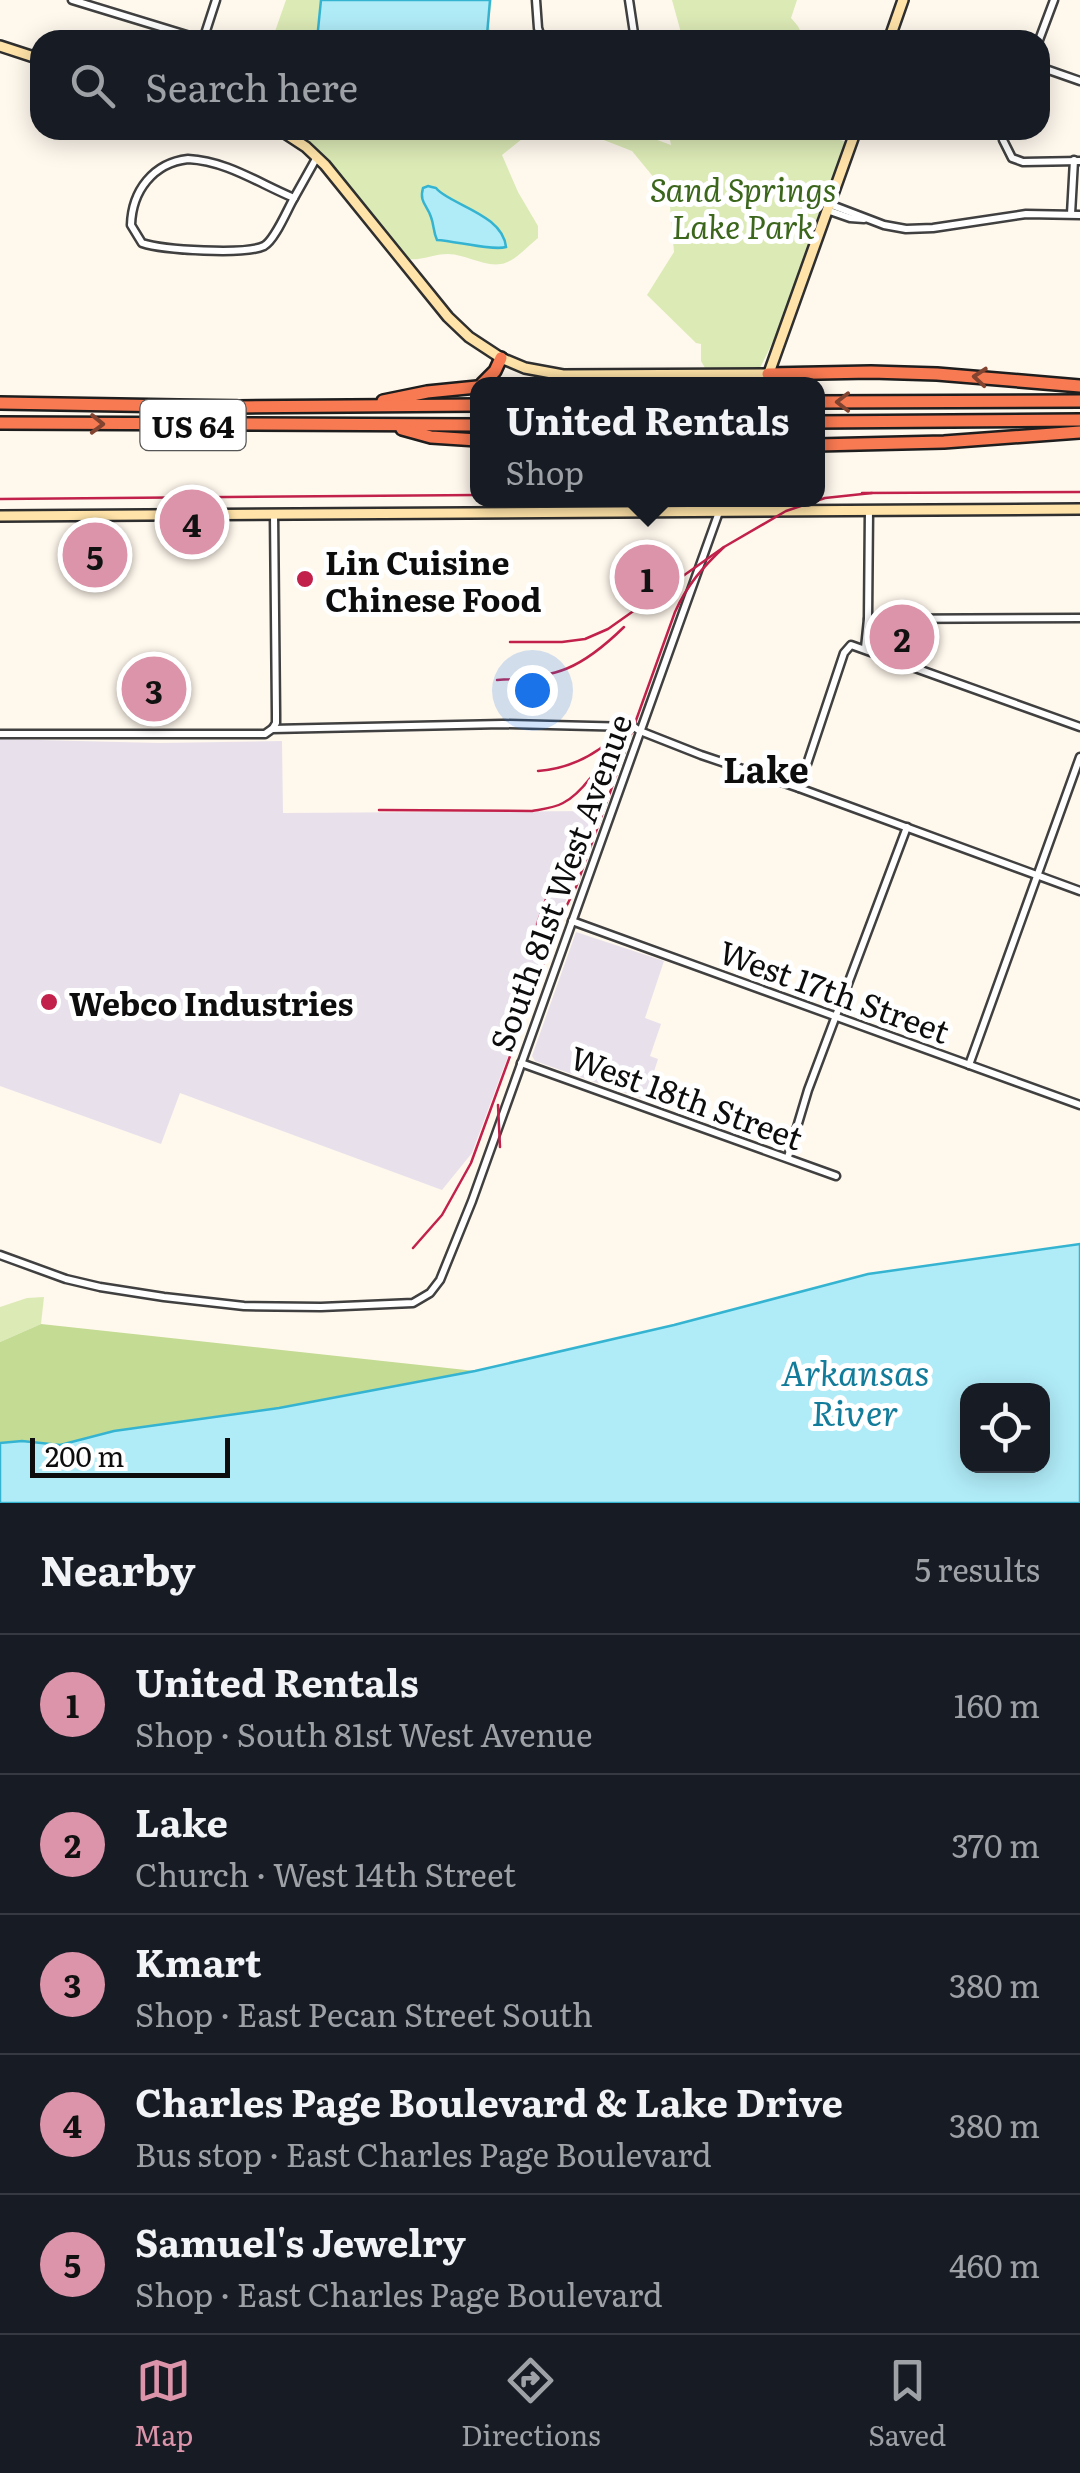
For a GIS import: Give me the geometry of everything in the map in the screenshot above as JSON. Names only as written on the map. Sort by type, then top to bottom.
[{"type":"highway","points":[[489,377],[502,358]]},
{"type":"highway","points":[[796,377],[871,372],[937,374],[1080,386]]},
{"type":"highway","points":[[354,407],[470,387]]},
{"type":"highway","points":[[825,402],[1080,401]]},
{"type":"highway","name":"US 64","points":[[0,403],[470,406]]},
{"type":"highway","points":[[825,422],[1080,420]]},
{"type":"highway","name":"US 64","points":[[0,423],[470,424]]},
{"type":"highway","points":[[387,425],[431,437],[470,440]]},
{"type":"highway","points":[[825,446],[1080,432]]},
{"type":"main road","points":[[892,30],[903,0]]},
{"type":"main road","points":[[0,46],[30,56]]},
{"type":"main road","points":[[296,140],[317,157],[469,338],[526,368],[563,375],[664,377]]},
{"type":"main road","points":[[767,377],[852,140]]},
{"type":"main road","name":"South 81st West Avenue","points":[[719,512],[721,507]]},
{"type":"main road","points":[[0,516],[1080,508]]},
{"type":"street","points":[[72,0],[170,30]]},
{"type":"street","points":[[206,30],[216,0]]},
{"type":"street","points":[[536,0],[539,30]]},
{"type":"street","points":[[629,0],[634,30]]},
{"type":"street","points":[[1042,30],[1054,0]]},
{"type":"street","points":[[1050,70],[1080,81]]},
{"type":"street","points":[[828,207],[852,211],[884,225],[918,229],[1026,214],[1076,215],[1073,160],[1022,162],[1012,158],[1004,140]]},
{"type":"street","points":[[294,198],[225,166],[175,160],[142,185],[133,206],[131,226],[142,243],[155,248],[258,248],[271,240],[317,157]]},
{"type":"street","points":[[865,648],[869,510]]},
{"type":"street","name":"South 81st West Avenue","points":[[0,1255],[100,1287],[244,1306],[413,1303],[430,1293],[440,1280],[472,1201],[719,512]]},
{"type":"street","points":[[0,734],[265,734],[272,729],[276,723],[274,514]]},
{"type":"street","points":[[868,620],[1080,618]]},
{"type":"street","points":[[799,788],[844,653],[851,644],[1080,727]]},
{"type":"street","points":[[272,729],[634,727],[1080,891]]},
{"type":"street","points":[[968,1065],[1080,758]]},
{"type":"street","points":[[788,1157],[808,1090],[906,828]]},
{"type":"street","name":"West 17th Street","points":[[572,921],[1080,1105]]},
{"type":"street","name":"West 18th Street","points":[[521,1063],[836,1176]]},
{"type":"shaded area","points":[[0,739],[282,741],[283,813],[599,811],[472,1153],[442,1190],[180,1093],[161,1144],[0,1086]]},
{"type":"shaded area","points":[[576,932],[664,961],[645,1018],[661,1024],[650,1056],[658,1059],[645,1100],[535,1061],[532,1056]]},
{"type":"green space","points":[[286,0],[492,0],[490,30],[276,30]]},
{"type":"green space","points":[[672,0],[797,0],[791,18],[799,30],[680,30]]},
{"type":"green space","points":[[300,140],[521,140],[502,155],[538,226],[538,238],[505,263],[484,263],[448,254],[407,259],[322,156]]},
{"type":"green space","name":"Sand Springs Lake Park","points":[[604,140],[657,140],[671,145],[670,140],[846,142],[781,325],[760,368],[705,368],[701,344],[647,295],[674,252],[669,196],[632,151]]},
{"type":"green space","points":[[44,1297],[41,1324],[0,1342],[0,1307]]},
{"type":"green space","points":[[41,1324],[475,1371],[279,1408],[114,1431],[60,1445],[0,1443],[0,1342]]},
{"type":"water","points":[[321,0],[490,0],[487,30],[318,30]]},
{"type":"water","points":[[428,186],[490,221],[498,228],[506,247],[437,240],[422,197],[423,188]]},
{"type":"water","name":"Arkansas River","points":[[1080,1244],[1080,1503],[0,1503],[0,1443],[60,1445],[114,1431],[279,1408],[475,1371],[674,1325],[868,1274]]},
{"type":"railway","points":[[862,493],[1080,492]]},
{"type":"railway","points":[[825,498],[872,493]]},
{"type":"railway","points":[[0,499],[470,495]]},
{"type":"railway","points":[[510,642],[585,639],[608,629],[724,547],[798,507]]},
{"type":"railway","points":[[413,1248],[442,1215],[471,1163],[675,612],[696,577],[724,547]]},
{"type":"railway","points":[[497,680],[536,677],[567,669],[594,653],[624,627]]},
{"type":"railway","points":[[379,810],[532,811],[556,806],[589,780],[624,728]]},
{"type":"railway","points":[[538,771],[576,762],[609,742]]},
{"type":"railway","points":[[537,924],[555,883],[583,850]]},
{"type":"railway","points":[[498,1105],[500,1147]]},
{"type":"place","name":"Charles Page Boulevard & Lake Drive","points":[[192,522]]},
{"type":"place","name":"Samuel's Jewelry","points":[[95,555]]},
{"type":"place","name":"United Rentals","points":[[647,577]]},
{"type":"place","name":"Lin Cuisine Chinese Food","points":[[305,579]]},
{"type":"place","name":"Lake","points":[[902,637]]},
{"type":"place","name":"Kmart","points":[[154,689]]},
{"type":"place","name":"Webco Industries","points":[[49,1002]]},
{"type":"district","name":"Lake","points":[[766,768]]}]
